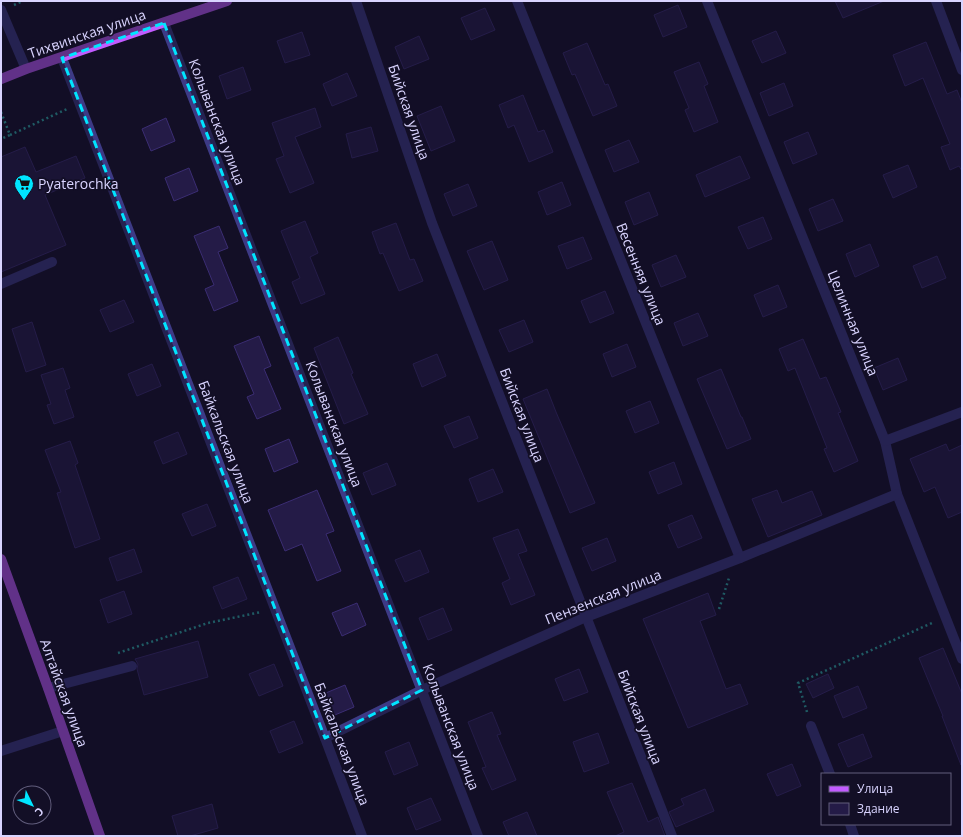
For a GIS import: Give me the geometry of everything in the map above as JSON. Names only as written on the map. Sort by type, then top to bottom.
[{"type":"main road","name":"Тихвинская улица","points":[[1,79],[227,1]]},
{"type":"main road","name":"Алтайская улица","points":[[1,559],[100,836]]},
{"type":"street","name":"Бийская улица","points":[[356,1],[432,223],[672,836]]},
{"type":"street","name":"Весенняя улица","points":[[517,1],[740,558]]},
{"type":"street","name":"Целинная улица","points":[[707,1],[885,440],[896,494],[962,659]]},
{"type":"street","points":[[936,1],[962,70]]},
{"type":"street","points":[[1,10],[26,70]]},
{"type":"street","name":"Колыванская улица","points":[[164,23],[478,836]]},
{"type":"street","name":"Байкальская улица","points":[[62,58],[362,836]]},
{"type":"street","points":[[1,284],[52,262]]},
{"type":"street","points":[[885,440],[962,412]]},
{"type":"street","name":"Пензенская улица","points":[[325,738],[422,690],[586,617],[740,558],[896,494]]},
{"type":"street","points":[[48,688],[132,666]]},
{"type":"street","points":[[811,726],[830,773]]},
{"type":"street","points":[[1,751],[63,731]]},
{"type":"street","points":[[850,825],[854,836]]},
{"type":"path","points":[[1,139],[80,104]]},
{"type":"path","points":[[1,112],[10,135]]},
{"type":"path","points":[[719,609],[730,573],[740,558]]},
{"type":"path","points":[[113,654],[208,623],[275,609]]},
{"type":"path","points":[[811,726],[798,683],[945,616]]},
{"type":"highlighted area","points":[[164,23],[422,690],[325,738],[62,58]]},
{"type":"building","points":[[835,1],[884,1],[843,18]]},
{"type":"building","points":[[678,5],[687,27],[663,37],[654,15]]},
{"type":"building","points":[[485,8],[495,30],[471,40],[461,18]]},
{"type":"building","points":[[776,31],[786,53],[762,63],[752,41]]},
{"type":"building","points":[[302,32],[310,55],[285,63],[277,41]]},
{"type":"building","points":[[419,36],[429,59],[404,69],[395,47]]},
{"type":"building","points":[[926,42],[947,94],[957,90],[962,103],[962,171],[959,166],[950,170],[941,147],[950,144],[923,78],[905,86],[893,55]]},
{"type":"building","points":[[587,43],[605,85],[608,84],[617,106],[593,116],[575,74],[572,75],[563,53]]},
{"type":"building","points":[[699,62],[708,84],[704,86],[718,122],[694,132],[685,110],[689,108],[674,72]]},
{"type":"building","points":[[243,67],[251,90],[227,99],[219,76]]},
{"type":"building","points":[[347,73],[357,96],[332,106],[323,84]]},
{"type":"building","points":[[784,83],[793,106],[769,116],[760,93]]},
{"type":"building","points":[[523,95],[538,132],[544,130],[553,152],[529,162],[514,125],[508,128],[499,105]]},
{"type":"building","points":[[441,106],[455,141],[431,151],[417,116]]},
{"type":"building","points":[[315,108],[321,127],[295,137],[314,183],[290,193],[276,159],[284,156],[272,123]]},
{"type":"building","points":[[166,118],[175,141],[151,151],[142,129]]},
{"type":"building","points":[[371,127],[378,151],[352,158],[346,134]]},
{"type":"building","points":[[808,132],[817,154],[793,164],[784,142]]},
{"type":"building","points":[[629,140],[639,162],[614,172],[605,150]]},
{"type":"building","name":"Pyaterochka","points":[[25,147],[36,172],[76,156],[85,178],[45,195],[66,245],[1,272],[1,157]]},
{"type":"building","points":[[740,156],[750,178],[705,197],[696,175]]},
{"type":"building","points":[[908,165],[917,187],[893,198],[883,175]]},
{"type":"building","points":[[189,168],[198,191],[174,201],[165,178]]},
{"type":"building","points":[[562,182],[571,205],[547,215],[538,192]]},
{"type":"building","points":[[468,184],[477,206],[453,216],[444,194]]},
{"type":"building","points":[[649,192],[658,215],[634,225],[625,202]]},
{"type":"building","points":[[833,199],[843,221],[818,231],[809,209]]},
{"type":"building","points":[[763,217],[772,239],[748,249],[738,227]]},
{"type":"building","points":[[305,221],[318,253],[310,257],[325,294],[301,304],[292,282],[300,278],[281,231]]},
{"type":"building","points":[[396,223],[410,260],[414,259],[423,281],[399,291],[383,253],[380,254],[372,232]]},
{"type":"building","points":[[219,226],[228,248],[218,252],[238,301],[214,311],[205,289],[214,285],[194,236]]},
{"type":"building","points":[[583,237],[592,259],[567,269],[558,246]]},
{"type":"building","points":[[492,241],[508,280],[484,290],[467,251]]},
{"type":"building","points":[[870,244],[879,266],[855,277],[846,254]]},
{"type":"building","points":[[676,255],[686,277],[661,287],[652,265]]},
{"type":"building","points":[[937,256],[946,278],[922,288],[913,266]]},
{"type":"building","points":[[778,285],[787,307],[763,317],[754,295]]},
{"type":"building","points":[[605,291],[614,313],[590,323],[581,301]]},
{"type":"building","points":[[124,300],[134,322],[110,332],[100,310]]},
{"type":"building","points":[[698,313],[708,336],[683,346],[674,323]]},
{"type":"building","points":[[524,320],[533,342],[509,352],[499,330]]},
{"type":"building","points":[[32,322],[46,365],[26,372],[12,329]]},
{"type":"building","points":[[259,336],[271,366],[264,369],[281,409],[257,419],[247,397],[254,394],[234,346]]},
{"type":"building","points":[[338,337],[353,373],[351,374],[368,414],[344,424],[314,348]]},
{"type":"building","points":[[803,339],[820,379],[826,377],[841,412],[838,413],[858,461],[834,472],[824,449],[827,448],[795,368],[788,371],[779,349]]},
{"type":"building","points":[[627,344],[636,367],[612,377],[603,354]]},
{"type":"building","points":[[437,354],[446,376],[422,387],[413,364]]},
{"type":"building","points":[[898,358],[907,380],[883,390],[874,368]]},
{"type":"building","points":[[152,364],[161,386],[137,396],[128,374]]},
{"type":"building","points":[[63,368],[70,388],[65,390],[74,417],[54,424],[47,405],[51,404],[41,375]]},
{"type":"building","points":[[721,369],[751,439],[727,449],[697,379]]},
{"type":"building","points":[[547,389],[595,503],[570,513],[523,399]]},
{"type":"building","points":[[650,401],[659,423],[635,433],[626,411]]},
{"type":"building","points":[[469,416],[478,438],[454,448],[444,426]]},
{"type":"building","points":[[178,432],[187,454],[163,464],[154,442]]},
{"type":"building","points":[[289,439],[298,462],[274,472],[265,449]]},
{"type":"building","points":[[70,441],[78,463],[75,465],[100,539],[75,548],[57,493],[61,492],[45,450]]},
{"type":"building","points":[[946,444],[949,451],[962,445],[962,512],[948,518],[935,487],[924,492],[910,459]]},
{"type":"building","points":[[674,462],[682,484],[658,494],[649,472]]},
{"type":"building","points":[[387,463],[396,485],[372,495],[363,473]]},
{"type":"building","points":[[493,469],[503,492],[478,502],[469,479]]},
{"type":"building","points":[[317,490],[334,531],[326,534],[341,571],[317,581],[302,544],[285,551],[268,510]]},
{"type":"building","points":[[777,490],[782,503],[812,491],[822,515],[768,537],[752,499]]},
{"type":"building","points":[[207,504],[216,526],[192,536],[182,514]]},
{"type":"building","points":[[692,515],[702,538],[678,548],[668,525]]},
{"type":"building","points":[[518,529],[527,551],[518,554],[535,595],[511,605],[502,583],[510,579],[493,538]]},
{"type":"building","points":[[607,538],[616,561],[592,571],[582,548]]},
{"type":"building","points":[[134,549],[142,572],[117,581],[109,558]]},
{"type":"building","points":[[420,550],[429,572],[405,582],[395,560]]},
{"type":"building","points":[[238,577],[247,599],[222,609],[213,587]]},
{"type":"building","points":[[124,591],[132,614],[108,623],[100,600]]},
{"type":"building","points":[[708,593],[716,615],[700,621],[726,689],[740,684],[748,704],[688,728],[643,619]]},
{"type":"building","points":[[357,603],[366,625],[342,636],[332,613]]},
{"type":"building","points":[[443,608],[452,630],[428,640],[419,618]]},
{"type":"building","points":[[198,641],[208,677],[144,695],[137,669],[138,664],[135,659]]},
{"type":"building","points":[[943,648],[962,694],[961,765],[919,658]]},
{"type":"building","points":[[274,664],[283,686],[259,696],[249,674]]},
{"type":"building","points":[[579,669],[588,692],[564,701],[555,679]]},
{"type":"building","points":[[828,674],[834,688],[813,698],[806,684]]},
{"type":"building","points":[[345,685],[354,707],[330,717],[321,695]]},
{"type":"building","points":[[858,686],[867,708],[843,718],[834,696]]},
{"type":"building","points":[[492,712],[501,734],[497,735],[516,780],[492,790],[482,768],[486,767],[468,722]]},
{"type":"building","points":[[294,721],[303,743],[279,753],[270,731]]},
{"type":"building","points":[[598,733],[609,763],[584,772],[573,742]]},
{"type":"building","points":[[863,734],[872,757],[848,767],[838,744]]},
{"type":"building","points":[[409,742],[418,765],[394,775],[385,752]]},
{"type":"building","points":[[792,764],[801,786],[777,796],[767,774]]},
{"type":"building","points":[[632,783],[648,822],[658,817],[665,836],[615,836],[624,832],[607,792]]},
{"type":"building","points":[[705,789],[714,811],[676,827],[669,812],[684,805],[681,799]]},
{"type":"building","points":[[431,798],[441,820],[416,830],[407,808]]},
{"type":"building","points":[[212,804],[218,828],[190,836],[178,836],[172,816]]},
{"type":"building","points":[[527,812],[537,836],[509,836],[503,822]]},
{"type":"place","name":"Pyaterochka","points":[[24,201]]}]
